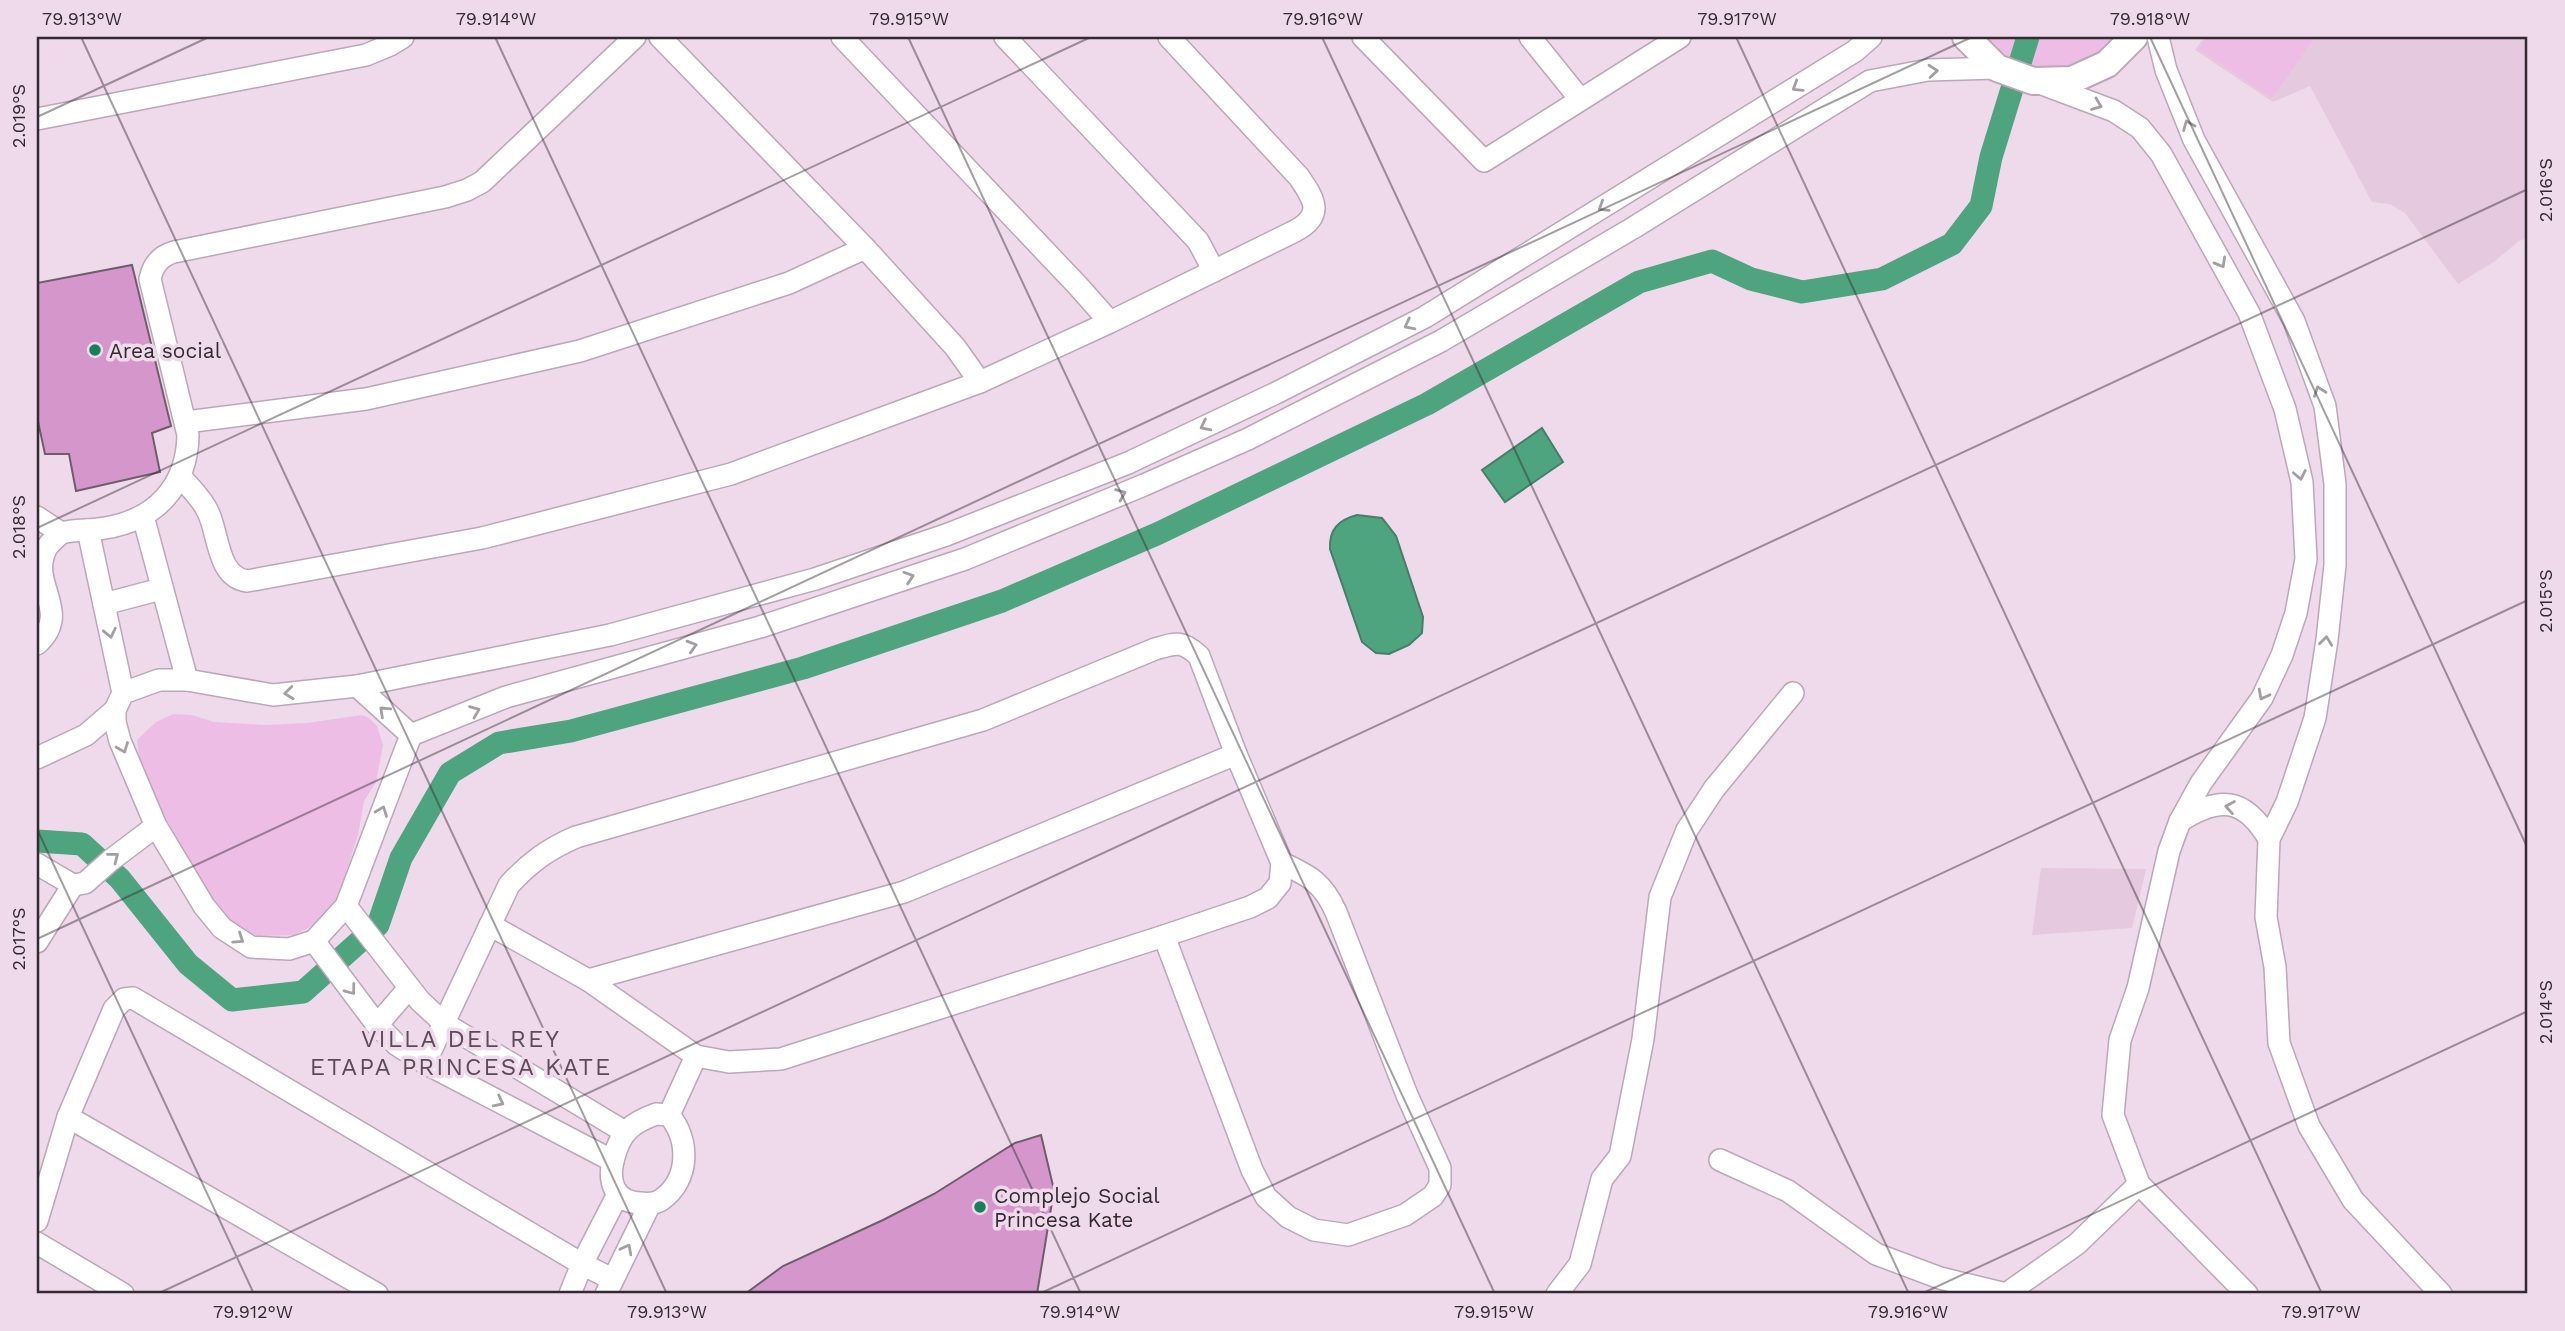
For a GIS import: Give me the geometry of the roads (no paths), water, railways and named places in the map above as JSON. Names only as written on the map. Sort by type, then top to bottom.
[{"type":"street","points":[[37,119],[366,55],[403,37]]},
{"type":"street","points":[[37,644],[47,634],[53,621],[41,563],[47,547],[61,533],[73,529],[88,530],[118,525],[143,516],[163,500],[180,476],[188,448],[186,422],[150,279],[160,258],[174,252],[445,197],[467,190],[494,170],[635,37]]},
{"type":"street","points":[[660,37],[865,248],[955,347],[980,382]]},
{"type":"street","points":[[842,37],[1110,322]]},
{"type":"street","points":[[1005,37],[1198,241],[1214,271]]},
{"type":"street","points":[[180,476],[209,514],[228,571],[239,580],[247,581],[482,538],[731,474],[980,382],[1110,322],[1303,227],[1314,214],[1314,200],[1299,177],[1169,37]]},
{"type":"street","points":[[1363,37],[1484,161],[1680,37]]},
{"type":"street","points":[[1530,37],[1580,99]]},
{"type":"street","points":[[37,758],[86,735],[119,702],[159,680],[187,680],[273,695],[357,686],[610,635],[815,579],[946,536],[1128,463],[1276,393],[1425,317],[1855,51],[1871,37]]},
{"type":"street","points":[[1966,37],[1997,68]]},
{"type":"street","points":[[2033,81],[2072,79],[2107,64],[2134,37]]},
{"type":"street","points":[[2158,37],[2166,70],[2194,140],[2294,321],[2325,406],[2335,484],[2335,565],[2315,718],[2287,802],[2269,839],[2266,917],[2275,967],[2279,1043],[2309,1126],[2353,1200],[2441,1294]]},
{"type":"street","points":[[88,530],[104,604],[119,702],[115,722],[120,741],[156,826],[204,906],[222,928],[251,947],[289,949],[314,941],[346,906],[411,735],[506,697],[760,627],[965,559],[1144,485],[1248,439],[1441,341],[1633,228],[1870,81],[1928,70],[1997,68],[2114,111],[2140,128],[2161,154],[2249,313],[2285,409],[2302,482],[2306,559],[2296,613],[2282,655],[2262,698],[2212,766],[2180,821],[2169,851],[2138,988],[2120,1040],[2113,1115],[2139,1184],[2247,1294]]},
{"type":"street","points":[[186,422],[366,399],[580,351],[789,283],[865,248]]},
{"type":"street","points":[[143,516],[187,680]]},
{"type":"street","points":[[37,517],[61,533]]},
{"type":"street","points":[[104,604],[161,589]]},
{"type":"street","points":[[425,1063],[444,1024],[490,925],[509,885],[529,863],[551,848],[576,837],[983,720],[1155,649],[1175,644],[1187,645],[1199,656],[1236,754],[1282,863],[1280,883],[1268,898],[1250,907],[781,1059],[729,1062],[696,1056],[588,980],[490,925]]},
{"type":"street","points":[[357,686],[411,735]]},
{"type":"street","points":[[1556,1294],[1580,1264],[1602,1179],[1620,1156],[1643,1039],[1660,897],[1687,830],[1714,789],[1793,693]]},
{"type":"street","points":[[588,980],[904,892],[1236,754]]},
{"type":"street","points":[[2180,821],[2210,806],[2222,804],[2239,807],[2258,820],[2269,839]]},
{"type":"street","points":[[37,864],[73,885],[85,883],[156,826]]},
{"type":"street","points":[[1164,936],[1252,1170],[1266,1197],[1288,1217],[1314,1230],[1348,1235],[1405,1214],[1421,1205],[1433,1196],[1440,1185],[1440,1168],[1407,1095],[1336,912],[1328,894],[1312,877],[1282,863]]},
{"type":"street","points":[[37,942],[73,885]]},
{"type":"street","points":[[346,906],[410,988],[444,1024],[625,1132]]},
{"type":"street","points":[[314,941],[377,1025],[397,1045],[425,1063],[613,1161]]},
{"type":"street","points":[[377,1025],[410,988]]},
{"type":"street","points":[[37,1221],[68,1117],[114,1009],[124,999],[133,998],[582,1264],[609,1287],[650,1204]]},
{"type":"street","points":[[669,1115],[696,1056]]},
{"type":"street","points":[[570,1294],[582,1264],[617,1196],[613,1182],[613,1161],[625,1132],[636,1122],[656,1114],[669,1115],[678,1126],[683,1142],[685,1164],[676,1185],[661,1200],[650,1204],[629,1203],[617,1196]]},
{"type":"street","points":[[68,1117],[377,1294]]},
{"type":"street","points":[[1720,1160],[1788,1191],[1876,1254],[1940,1278],[2006,1294],[2077,1244],[2139,1184]]},
{"type":"street","points":[[37,1243],[123,1294]]},
{"type":"waterway","points":[[37,841],[82,844],[120,879],[188,964],[232,1000],[303,992],[378,925],[401,858],[450,773],[499,743],[571,731],[803,668],[1002,601],[1159,533],[1427,404],[1639,282],[1712,261],[1751,279],[1802,292],[1882,279],[1952,244],[1981,206],[1991,157],[2028,37]]},
{"type":"place","name":"Area social","points":[[95,350]]},
{"type":"place","name":"Complejo Social Princesa Kate","points":[[980,1207]]},
{"type":"district","name":"VILLA DEL REY ETAPA PRINCESA KATE","points":[[461,1053]]}]
